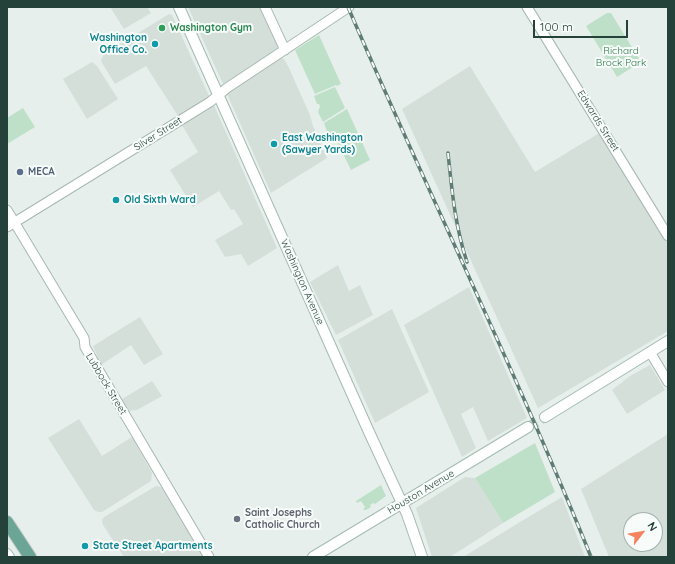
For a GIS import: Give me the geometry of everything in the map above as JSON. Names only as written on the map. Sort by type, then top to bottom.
[{"type":"main road","name":"Washington Avenue","points":[[179,7],[412,525],[422,557]]},
{"type":"main road","points":[[545,417],[668,341]]},
{"type":"main road","name":"Houston Avenue","points":[[313,557],[528,427]]},
{"type":"main road","points":[[7,522],[30,557]]},
{"type":"street","points":[[265,7],[285,50]]},
{"type":"street","name":"Silver Street","points":[[11,225],[210,102],[227,88],[306,36],[318,26],[349,7]]},
{"type":"street","name":"Silver Street","points":[[306,36],[320,30],[356,7]]},
{"type":"street","name":"Edwards Street","points":[[527,7],[668,236]]},
{"type":"street","name":"Lubbock Street","points":[[7,210],[11,225],[84,338],[85,347],[209,557]]},
{"type":"street","points":[[650,352],[668,382]]},
{"type":"shaded area","points":[[110,7],[147,7],[151,13],[124,29]]},
{"type":"shaded area","points":[[188,7],[260,7],[279,49],[223,84]]},
{"type":"shaded area","points":[[169,14],[172,15],[209,96],[207,99],[178,116],[146,66],[115,84],[101,60],[104,54]]},
{"type":"shaded area","points":[[280,58],[284,59],[289,68],[327,158],[271,193],[227,92]]},
{"type":"shaded area","points":[[92,62],[97,66],[118,99],[87,119],[63,79]]},
{"type":"shaded area","points":[[470,66],[535,172],[601,132],[668,239],[668,331],[538,408],[402,109]]},
{"type":"shaded area","points":[[213,103],[277,248],[248,266],[241,254],[225,257],[215,240],[243,224],[234,209],[231,210],[219,191],[193,207],[170,170],[198,152],[182,125],[208,110]]},
{"type":"shaded area","points":[[338,265],[349,291],[360,285],[373,315],[336,335],[310,282]]},
{"type":"shaded area","points":[[469,287],[527,418],[488,441],[473,407],[461,414],[476,448],[462,457],[404,325]]},
{"type":"shaded area","points":[[392,309],[429,392],[375,423],[338,340]]},
{"type":"shaded area","points":[[140,317],[163,354],[144,365],[131,345],[101,365],[93,346]]},
{"type":"shaded area","points":[[650,365],[665,390],[627,414],[612,390],[630,376]]},
{"type":"shaded area","points":[[152,381],[162,396],[137,410],[129,411],[122,399]]},
{"type":"shaded area","points":[[79,419],[102,456],[132,437],[152,473],[151,481],[102,512],[94,510],[48,438]]},
{"type":"shaded area","points":[[668,434],[668,557],[609,557],[581,489]]},
{"type":"shaded area","points":[[465,477],[475,478],[503,523],[450,557],[432,557],[416,508]]},
{"type":"shaded area","points":[[156,486],[161,487],[204,557],[124,557],[103,525],[102,520],[104,517]]},
{"type":"shaded area","points":[[562,497],[585,557],[463,557],[520,522]]},
{"type":"green space","name":"Richard Brock Park","points":[[607,13],[611,13],[641,62],[617,77],[586,26]]},
{"type":"green space","points":[[319,35],[341,84],[315,94],[295,50]]},
{"type":"green space","points":[[335,87],[345,108],[323,122],[318,112],[320,107],[319,104],[317,104],[314,96]]},
{"type":"green space","points":[[23,108],[35,127],[7,144],[7,118]]},
{"type":"green space","points":[[347,109],[370,160],[351,170],[334,135],[329,137],[324,123]]},
{"type":"green space","points":[[535,443],[555,492],[503,523],[475,478]]},
{"type":"green space","points":[[381,485],[386,496],[375,504],[373,503],[370,505],[371,507],[363,510],[365,507],[361,501],[357,503],[356,501]]},
{"type":"tunnel","points":[[528,427],[545,417]]},
{"type":"railway","points":[[348,7],[502,350],[591,557]]},
{"type":"railway","points":[[448,153],[457,222],[467,262]]},
{"type":"place","name":"Washington Gym","points":[[162,28]]},
{"type":"place","name":"Washington Office Co.","points":[[155,44]]},
{"type":"place","name":"East Washington (Sawyer Yards)","points":[[274,144]]},
{"type":"place","name":"MECA","points":[[20,172]]},
{"type":"place","name":"Old Sixth Ward","points":[[116,200]]},
{"type":"place","name":"Saint Josephs Catholic Church","points":[[237,519]]},
{"type":"place","name":"State Street Apartments","points":[[85,546]]}]
